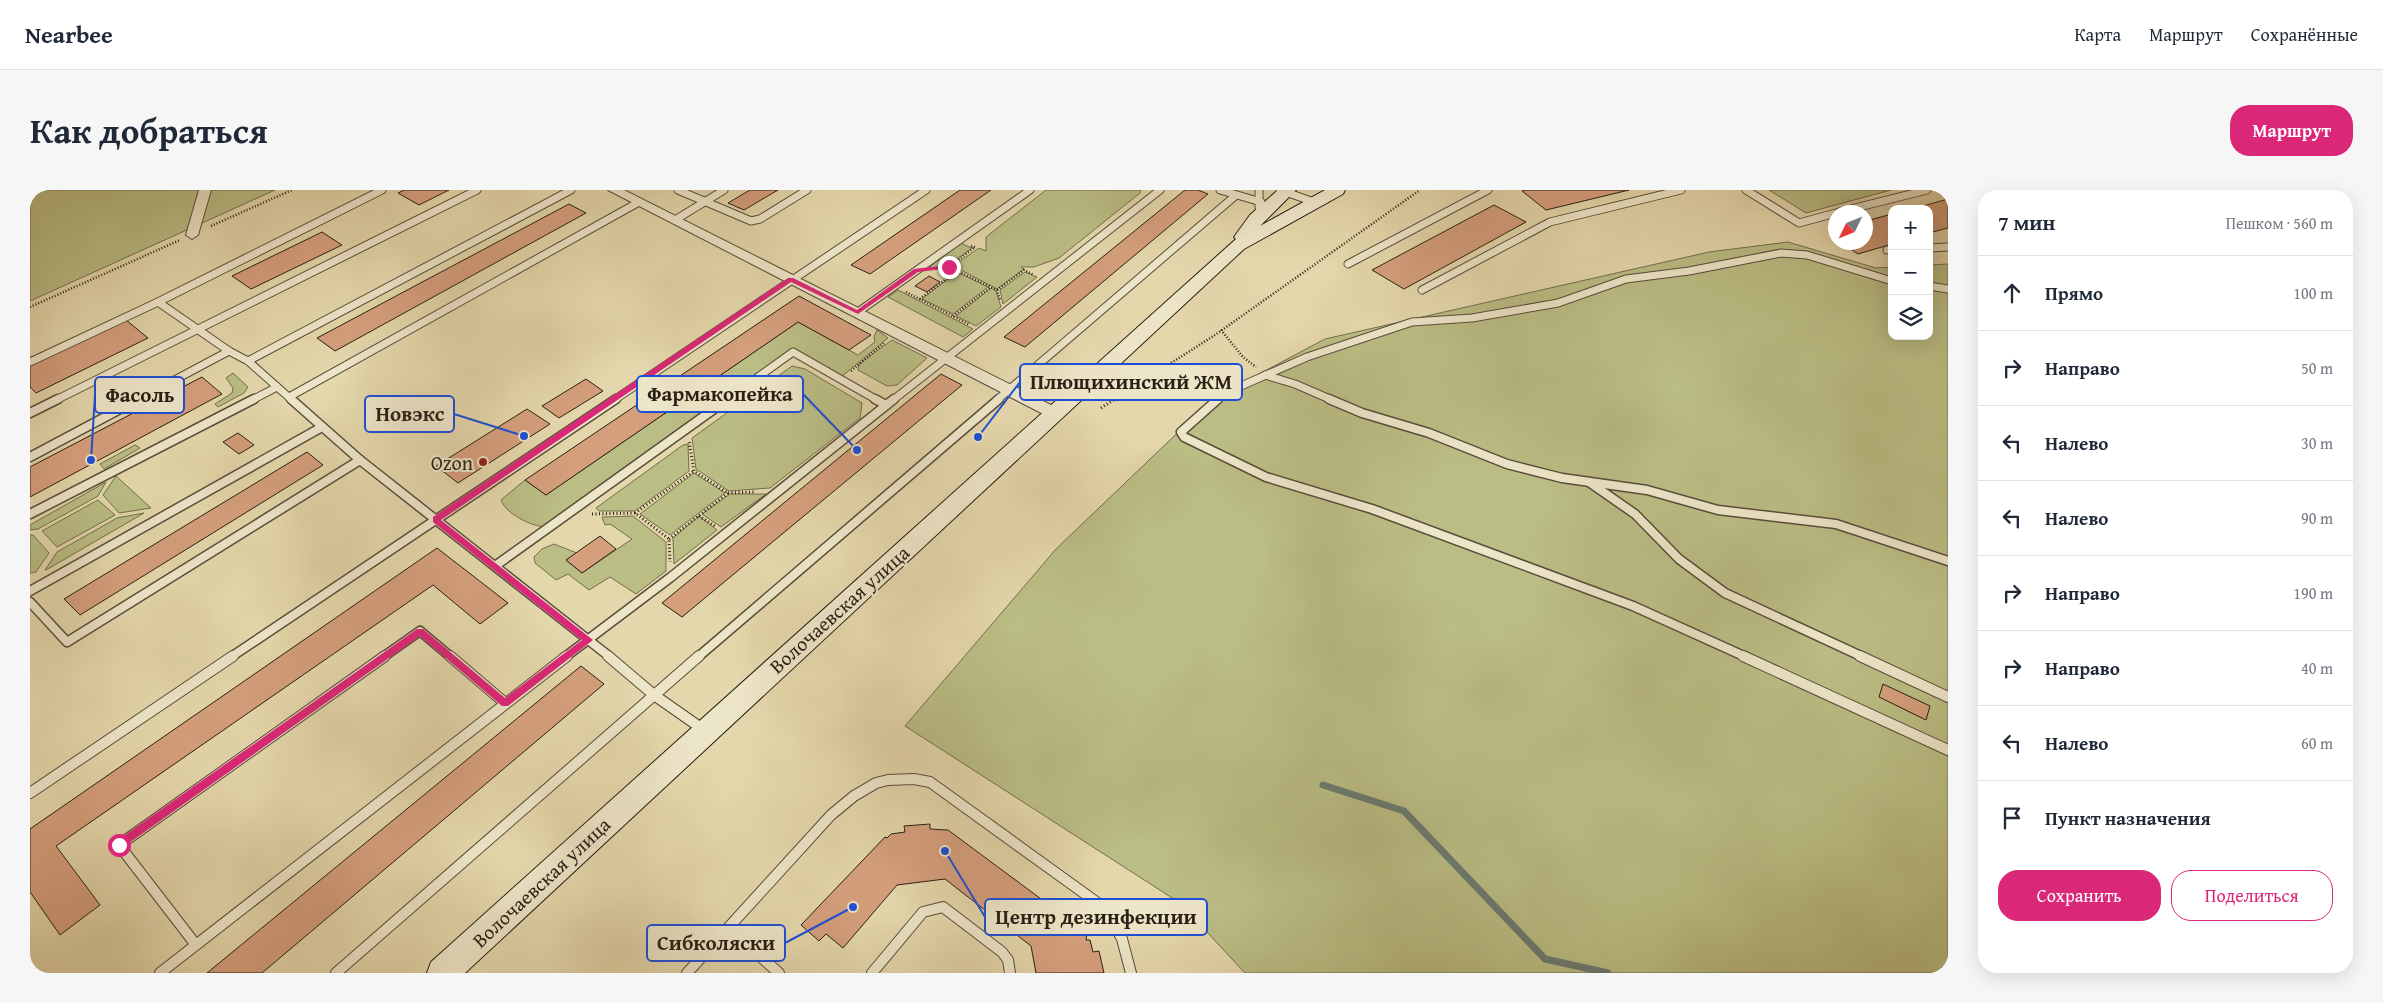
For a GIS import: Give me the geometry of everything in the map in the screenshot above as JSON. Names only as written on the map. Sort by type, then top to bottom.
[{"type":"street","points":[[192,234],[205,190]]},
{"type":"street","points":[[614,190],[858,312],[1007,391],[1054,413]]},
{"type":"street","name":"Волочаевская улица","points":[[1238,246],[1258,210],[1284,191]]},
{"type":"street","name":"Волочаевская улица","points":[[442,973],[1238,246],[1326,194]]},
{"type":"lane","points":[[30,362],[158,302],[382,190]]},
{"type":"lane","points":[[30,413],[477,190]]},
{"type":"lane","points":[[248,362],[571,190]]},
{"type":"lane","points":[[678,190],[703,202],[754,221],[807,190]]},
{"type":"lane","points":[[675,220],[724,190]]},
{"type":"lane","points":[[30,793],[926,190]]},
{"type":"lane","points":[[858,312],[1030,190]]},
{"type":"lane","points":[[160,973],[505,703],[671,577],[1160,190]]},
{"type":"lane","points":[[1220,190],[1235,196],[1258,210],[1259,190]]},
{"type":"lane","points":[[1348,264],[1488,190]]},
{"type":"lane","points":[[1422,290],[1550,222],[1681,190]]},
{"type":"lane","points":[[1746,190],[1799,223],[1828,215]]},
{"type":"lane","points":[[1868,205],[1927,190]]},
{"type":"lane","points":[[1284,191],[1326,194]]},
{"type":"lane","points":[[336,973],[654,694],[1235,196]]},
{"type":"lane","points":[[288,397],[639,202]]},
{"type":"lane","points":[[1933,248],[1948,247]]},
{"type":"lane","points":[[1888,279],[1807,255],[1781,253],[1689,271],[1626,279],[1558,303],[1522,310],[1472,318],[1412,322],[1307,357],[1225,393],[1181,432],[1184,437],[1266,477],[1372,509],[1633,606],[1948,750]]},
{"type":"lane","points":[[1933,287],[1948,289]]},
{"type":"lane","points":[[158,302],[248,362],[360,460],[589,640],[654,694],[705,731]]},
{"type":"lane","points":[[30,457],[229,351]]},
{"type":"lane","points":[[495,566],[793,352],[886,405]]},
{"type":"lane","points":[[1265,374],[1294,384],[1362,413],[1429,433],[1507,464],[1562,478],[1647,490],[1718,510],[1836,524],[1948,561]]},
{"type":"lane","points":[[30,514],[277,387]]},
{"type":"lane","points":[[30,591],[322,428]]},
{"type":"lane","points":[[30,602],[67,642],[360,460]]},
{"type":"lane","points":[[1586,480],[1636,514],[1679,559],[1725,593],[1948,697]]},
{"type":"lane","points":[[196,945],[119,845],[420,631],[505,703]]},
{"type":"lane","points":[[687,973],[831,815],[853,795],[875,782],[898,777],[914,777],[930,782],[1106,909],[1118,926],[1125,943],[1131,973]]},
{"type":"lane","points":[[872,973],[924,912],[943,907],[1002,952],[1008,960],[1010,973]]},
{"type":"lane","points":[[728,928],[779,973]]},
{"type":"path","points":[[30,308],[292,190]]},
{"type":"path","points":[[1101,408],[1220,330],[1420,190]]},
{"type":"path","points":[[917,270],[949,267],[991,287],[997,290],[1004,313]]},
{"type":"path","points":[[997,290],[1024,270],[1046,280]]},
{"type":"path","points":[[920,299],[957,271]]},
{"type":"path","points":[[894,286],[981,331]]},
{"type":"path","points":[[953,316],[991,287]]},
{"type":"path","points":[[1220,330],[1243,357],[1265,374]]},
{"type":"path","points":[[840,378],[896,333]]},
{"type":"path","points":[[689,426],[694,471],[728,493],[776,492]]},
{"type":"path","points":[[574,509],[586,514],[635,514],[694,471]]},
{"type":"path","points":[[669,539],[728,493]]},
{"type":"path","points":[[635,514],[669,539]]},
{"type":"path","points":[[699,516],[726,533]]},
{"type":"path","points":[[669,539],[671,577]]},
{"type":"green space","points":[[30,190],[275,190],[30,301]]},
{"type":"green space","points":[[1046,190],[1141,190],[1140,193],[1059,258],[1034,267],[1021,267],[1024,269],[997,289],[953,266],[979,248],[986,251],[986,237]]},
{"type":"green space","points":[[1769,190],[1891,190],[1836,205],[1828,205],[1828,207],[1806,213]]},
{"type":"green space","points":[[1788,242],[1876,268],[1888,267],[1888,340],[1933,340],[1933,265],[1948,264],[1948,973],[1245,973],[1180,903],[905,726],[1056,549],[1214,398],[1325,339],[1709,252]]},
{"type":"green space","points":[[960,243],[972,248],[947,266],[927,269]]},
{"type":"green space","points":[[957,272],[988,287],[953,314],[922,299]]},
{"type":"green space","points":[[1025,272],[1037,277],[1003,304],[1000,290]]},
{"type":"green space","points":[[991,288],[996,291],[1001,307],[976,326],[956,316]]},
{"type":"green space","points":[[898,290],[973,329],[963,337],[888,297]]},
{"type":"green space","points":[[798,322],[858,355],[875,342],[874,337],[877,330],[888,338],[840,378],[793,352],[545,527],[520,518],[504,505],[501,500],[525,480],[546,495]]},
{"type":"green space","points":[[892,340],[927,358],[897,385],[887,386],[858,370],[859,364]]},
{"type":"green space","points":[[792,366],[805,369],[862,403],[860,418],[770,488],[729,491],[696,469],[692,438]]},
{"type":"green space","points":[[233,373],[248,387],[244,393],[218,407],[215,404],[232,393],[233,388],[226,378]]},
{"type":"green space","points":[[688,444],[689,471],[635,511],[599,511],[596,508],[683,445]]},
{"type":"green space","points":[[135,445],[140,448],[104,469],[100,464]]},
{"type":"green space","points":[[694,473],[725,493],[670,535],[640,514]]},
{"type":"green space","points":[[116,476],[151,508],[119,513],[103,495]]},
{"type":"green space","points":[[106,482],[98,496],[38,529],[30,530],[30,525]]},
{"type":"green space","points":[[730,494],[766,494],[721,527],[702,514]]},
{"type":"green space","points":[[98,500],[115,515],[57,547],[42,531]]},
{"type":"green space","points":[[144,513],[45,570],[57,552],[117,518]]},
{"type":"green space","points":[[633,516],[666,542],[666,571],[636,594],[610,577],[589,590],[568,574],[556,580],[535,563],[534,557],[542,549],[554,544],[577,553],[566,560],[582,573],[632,539],[610,524],[605,525],[602,517]]},
{"type":"green space","points":[[699,516],[717,530],[674,564],[673,538]]},
{"type":"green space","points":[[30,535],[33,535],[49,553],[36,572],[30,573]]},
{"type":"building","points":[[404,190],[449,190],[419,205],[398,193]]},
{"type":"building","points":[[750,190],[778,190],[744,210],[728,203]]},
{"type":"building","points":[[960,190],[991,190],[870,274],[851,265]]},
{"type":"building","points":[[1185,190],[1198,190],[1208,194],[1025,347],[1004,337]]},
{"type":"building","points":[[1629,190],[1546,210],[1522,191]]},
{"type":"building","points":[[1948,199],[1948,228],[1933,232],[1933,205],[1926,205]]},
{"type":"building","points":[[569,204],[586,213],[335,351],[317,338]]},
{"type":"building","points":[[1494,205],[1526,222],[1404,289],[1372,270]]},
{"type":"building","points":[[1888,215],[1888,245],[1873,250],[1873,219]]},
{"type":"building","points":[[322,232],[342,245],[251,289],[232,276]]},
{"type":"building","points":[[1852,250],[1872,250],[1858,254]]},
{"type":"building","points":[[929,276],[940,282],[927,292],[915,286]]},
{"type":"building","points":[[799,296],[871,335],[849,350],[798,322],[546,495],[525,480]]},
{"type":"building","points":[[126,320],[148,338],[36,393],[30,387],[30,366]]},
{"type":"building","points":[[941,374],[962,385],[682,617],[662,603]]},
{"type":"building","points":[[202,377],[222,394],[30,497],[30,467]]},
{"type":"building","points":[[586,379],[603,391],[559,418],[542,406]]},
{"type":"building","points":[[527,409],[550,424],[458,483],[436,466]]},
{"type":"building","points":[[238,433],[254,445],[239,454],[223,442]]},
{"type":"building","points":[[307,452],[323,465],[80,615],[64,599]]},
{"type":"building","points":[[600,536],[616,549],[582,573],[566,560]]},
{"type":"building","points":[[437,548],[508,603],[480,624],[433,585],[56,846],[100,905],[60,935],[30,892],[30,829]]},
{"type":"building","points":[[581,666],[604,684],[262,973],[207,973]]},
{"type":"building","points":[[1883,684],[1930,706],[1926,720],[1879,697]]},
{"type":"building","points":[[930,824],[930,829],[948,830],[1087,933],[1086,940],[1090,940],[1093,952],[1099,951],[1104,973],[1036,973],[1031,946],[945,879],[897,885],[843,948],[826,934],[819,941],[801,925],[885,837],[905,832],[904,826]]},
{"type":"waterway","points":[[1323,785],[1404,811],[1545,959],[1608,973]]},
{"type":"place","name":"Новэкс","points":[[524,436]]},
{"type":"place","name":"Плющихинский ЖМ","points":[[978,437]]},
{"type":"place","name":"Фармакопейка","points":[[857,450]]},
{"type":"place","name":"Фасоль","points":[[91,460]]},
{"type":"place","name":"Ozon","points":[[483,462]]},
{"type":"place","name":"Центр дезинфекции","points":[[945,851]]},
{"type":"place","name":"Сибколяски","points":[[853,907]]},
{"type":"route","points":[[119,845],[420,631],[505,703],[589,640],[436,520],[791,280],[858,312],[917,270],[949,267]]}]
